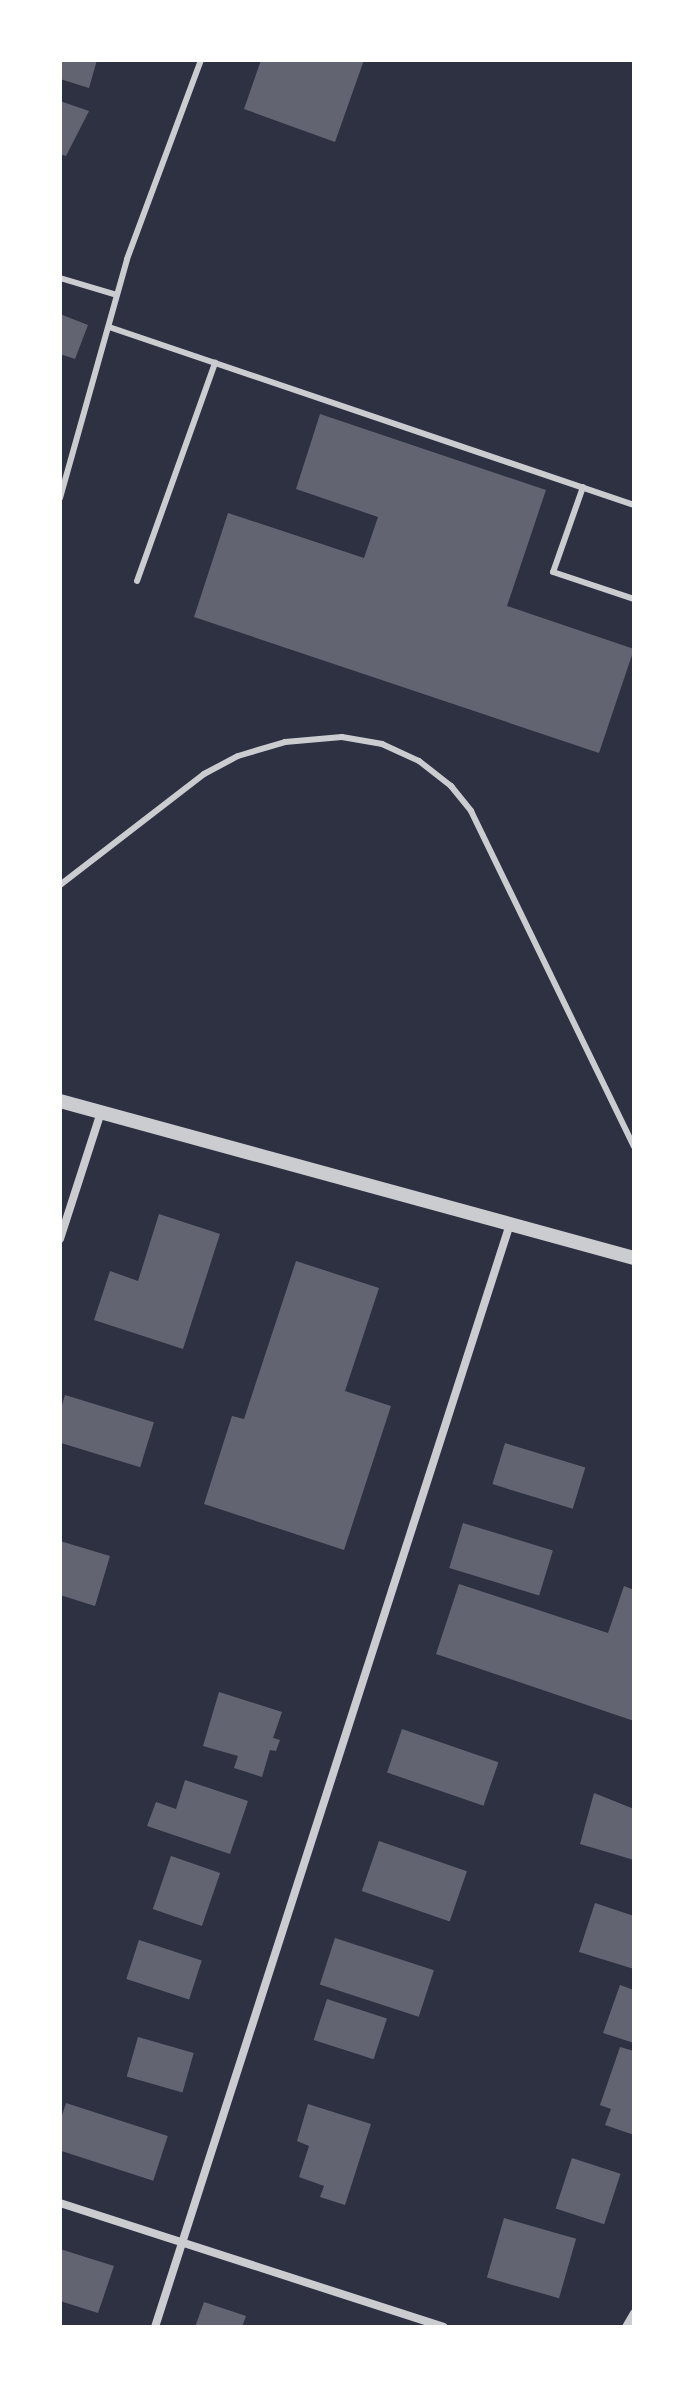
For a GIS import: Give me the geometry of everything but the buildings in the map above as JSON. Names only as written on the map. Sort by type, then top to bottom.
[{"type":"street","points":[[60,1101],[634,1258]]},
{"type":"street","points":[[60,1239],[101,1111]]},
{"type":"street","points":[[155,2327],[510,1224]]},
{"type":"street","points":[[60,2203],[443,2327]]},
{"type":"street","points":[[626,2327],[634,2313]]},
{"type":"lane","points":[[60,498],[117,295],[201,60]]},
{"type":"lane","points":[[60,278],[117,295]]},
{"type":"lane","points":[[109,327],[634,505]]},
{"type":"lane","points":[[137,581],[215,363]]},
{"type":"lane","points":[[583,487],[553,572],[634,599]]},
{"type":"lane","points":[[60,885],[204,774],[238,756],[285,742],[342,737],[394,750],[451,786],[471,811],[634,1146]]}]
